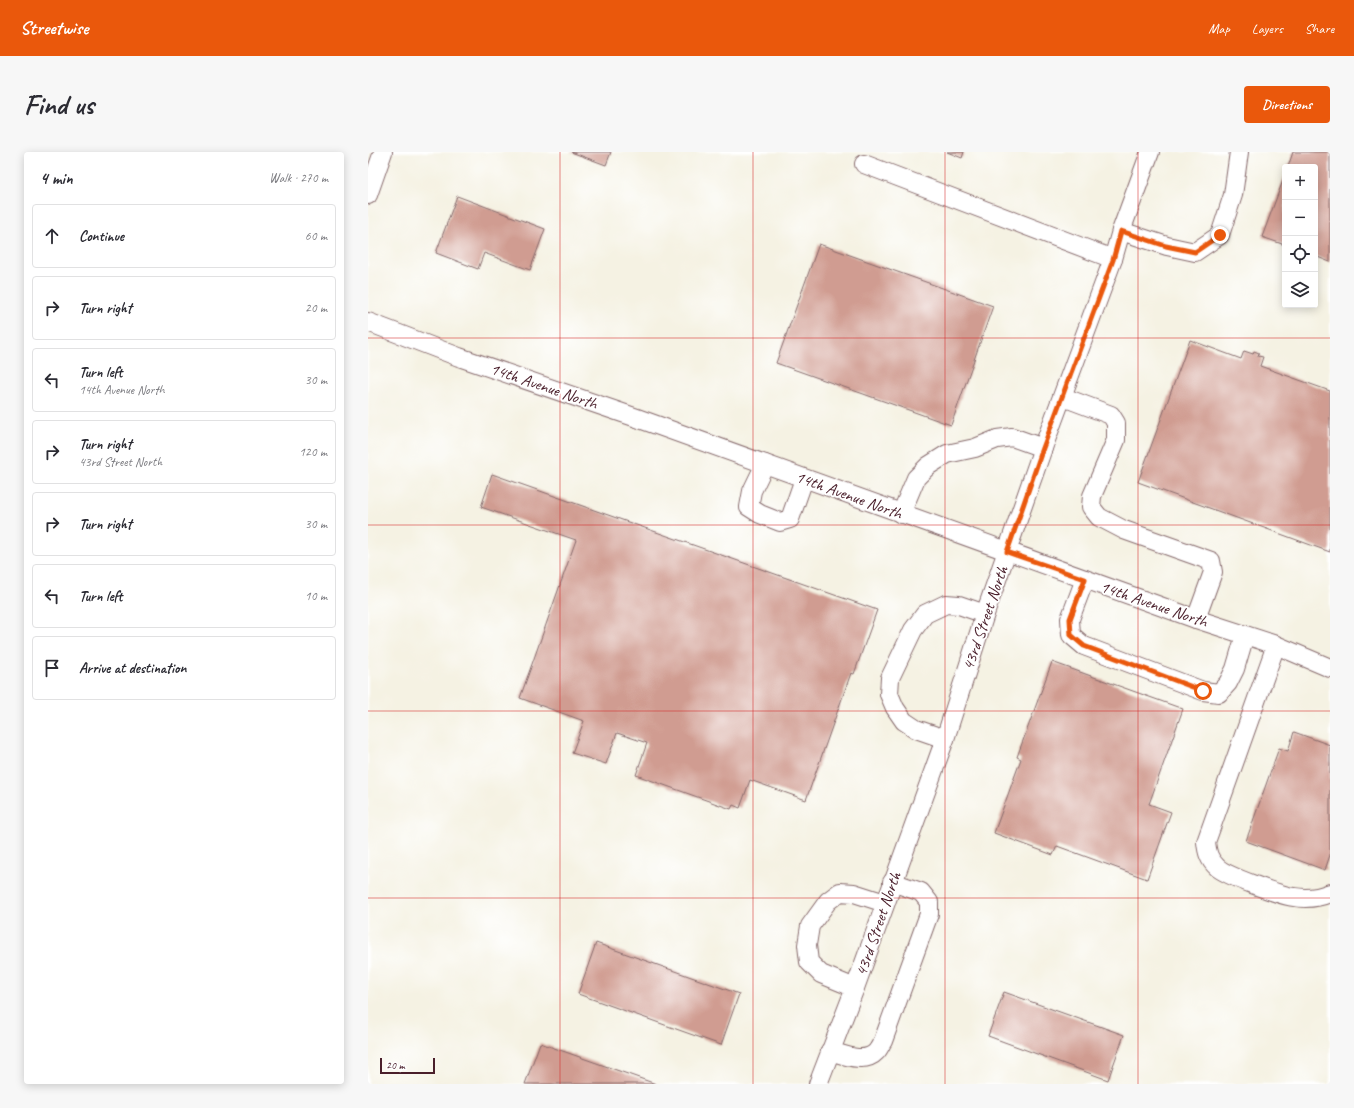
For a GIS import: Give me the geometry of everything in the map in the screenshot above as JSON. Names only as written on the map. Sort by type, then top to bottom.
[{"type":"street","points":[[368,195],[372,172],[383,152]]},
{"type":"street","name":"43rd Street North","points":[[818,1084],[855,988],[892,882],[945,739],[985,614],[1043,448],[1063,398],[1113,260],[1121,231],[1150,152]]},
{"type":"street","points":[[1121,231],[1166,246],[1195,252],[1220,235],[1233,195],[1239,152]]},
{"type":"street","points":[[864,164],[1113,260]]},
{"type":"street","name":"14th Avenue North","points":[[368,322],[459,358],[636,418],[1007,552],[1196,619],[1276,645],[1330,668]]},
{"type":"street","points":[[1063,398],[1111,415],[1116,423],[1116,440],[1092,496],[1091,507],[1099,517],[1124,530],[1211,561],[1213,572],[1196,619]]},
{"type":"street","points":[[901,514],[916,478],[928,466],[947,454],[975,448],[997,438],[1012,437],[1043,448]]},
{"type":"street","points":[[765,464],[752,491],[749,507],[760,514],[780,522],[790,519],[804,478]]},
{"type":"street","points":[[1085,579],[1070,619],[1071,635],[1084,646],[1203,691],[1219,693],[1228,683],[1245,635]]},
{"type":"street","points":[[945,739],[916,729],[904,721],[895,708],[890,694],[890,678],[912,630],[925,614],[946,604],[959,605],[985,614]]},
{"type":"street","points":[[1276,645],[1206,842],[1208,855],[1217,868],[1241,880],[1293,897],[1318,898],[1330,894]]},
{"type":"street","points":[[830,1051],[851,1057],[865,1058],[876,1052],[883,1041],[921,938],[929,914],[929,902],[921,892],[892,882]]},
{"type":"street","points":[[855,988],[821,974],[808,962],[807,945],[810,926],[828,901],[840,892],[854,893],[885,903]]},
{"type":"building","points":[[571,152],[611,152],[606,165]]},
{"type":"building","points":[[947,152],[964,152],[962,158]]},
{"type":"building","points":[[1293,152],[1330,152],[1330,262],[1318,257],[1318,164],[1289,164]]},
{"type":"building","points":[[1282,183],[1282,244],[1262,237]]},
{"type":"building","points":[[457,196],[545,229],[530,270],[484,253],[478,269],[436,253]]},
{"type":"building","points":[[819,244],[993,306],[951,425],[776,363]]},
{"type":"building","points":[[1190,340],[1241,359],[1244,351],[1253,354],[1254,351],[1259,353],[1258,356],[1263,357],[1260,366],[1330,391],[1330,552],[1138,482]]},
{"type":"building","points":[[492,474],[877,610],[854,674],[851,673],[806,800],[750,780],[740,808],[733,805],[731,809],[636,775],[647,743],[617,733],[606,764],[572,753],[584,721],[520,698],[576,540],[481,507]]},
{"type":"building","points":[[1052,662],[1183,709],[1149,804],[1171,812],[1147,879],[1057,846],[1053,855],[994,833],[1021,759],[1017,757]]},
{"type":"building","points":[[1294,732],[1330,745],[1330,855],[1325,870],[1246,841],[1279,748],[1288,751]]},
{"type":"building","points":[[596,943],[739,994],[721,1045],[578,994]]},
{"type":"building","points":[[1004,992],[1124,1035],[1108,1080],[988,1036]]},
{"type":"building","points":[[540,1043],[656,1084],[525,1084]]},
{"type":"route","points":[[1203,691],[1084,646],[1071,635],[1070,619],[1085,579],[1007,552],[1043,448],[1063,398],[1113,260],[1121,231],[1166,246],[1195,252],[1220,235]]}]
